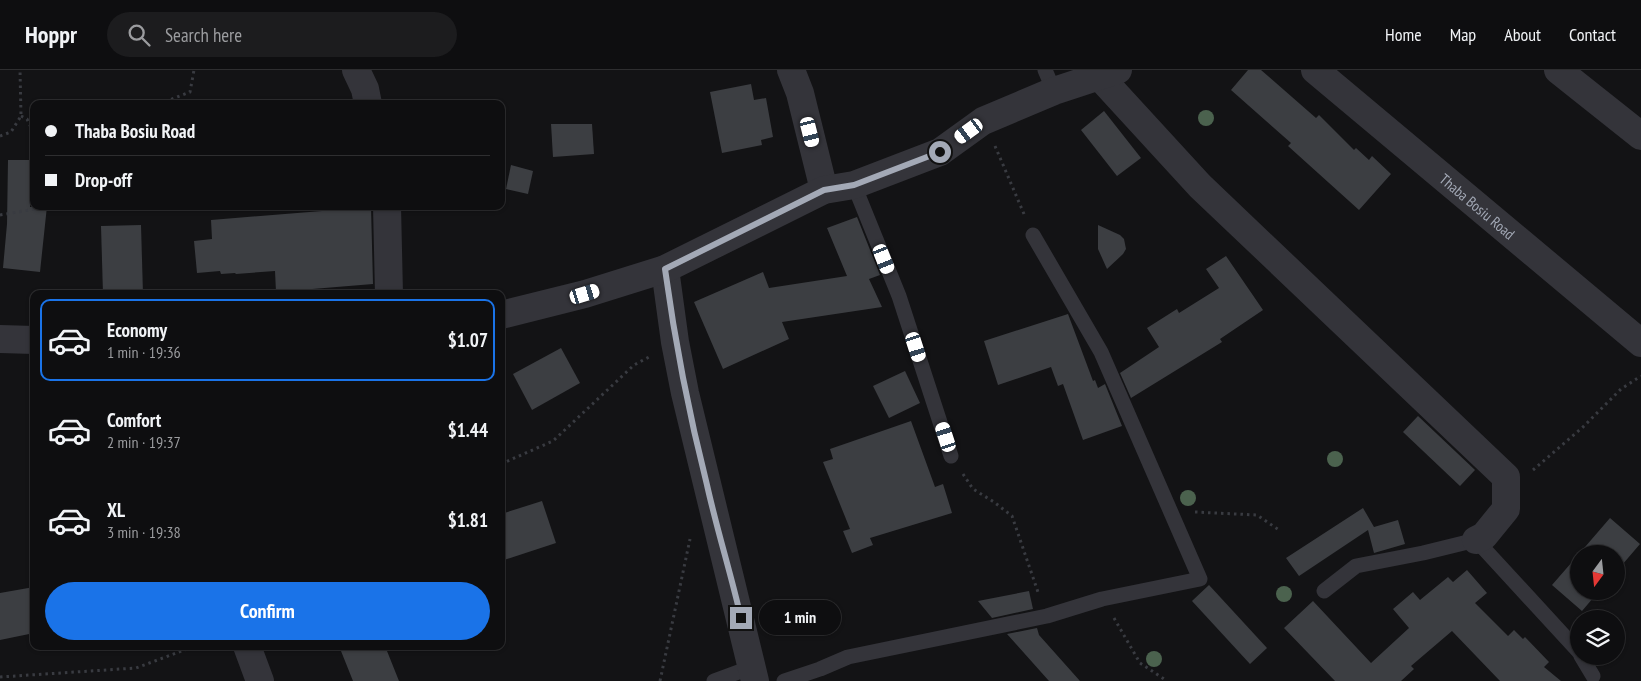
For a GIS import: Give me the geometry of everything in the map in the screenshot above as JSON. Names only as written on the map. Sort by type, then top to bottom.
[{"type":"street","points":[[356,70],[365,89],[367,100]]},
{"type":"street","points":[[791,70],[800,93],[824,190]]},
{"type":"street","name":"Thaba Bosiu Road","points":[[1315,70],[1641,343]]},
{"type":"street","points":[[1558,70],[1641,136]]},
{"type":"street","points":[[505,314],[585,294],[665,269],[824,190],[854,185],[940,152],[983,121],[1049,81],[1109,73],[1200,186],[1506,477],[1506,509],[1484,536],[1476,540]]},
{"type":"street","points":[[387,210],[389,290]]},
{"type":"street","points":[[665,269],[675,342],[705,477],[753,674]]},
{"type":"street","points":[[0,339],[30,340]]},
{"type":"street","points":[[248,650],[260,681]]},
{"type":"lane","points":[[854,185],[899,296],[952,456]]},
{"type":"lane","points":[[784,681],[848,657],[1047,616],[1102,599],[1200,580],[1101,352],[1033,235]]},
{"type":"lane","points":[[1324,591],[1356,566],[1476,540],[1570,642]]},
{"type":"lane","points":[[1586,665],[1592,676]]},
{"type":"lane","points":[[714,681],[753,674]]},
{"type":"path","points":[[0,136],[11,132],[22,116],[20,70]]},
{"type":"path","points":[[169,100],[190,92],[194,70]]},
{"type":"path","points":[[22,116],[27,118],[30,125]]},
{"type":"path","points":[[983,121],[1033,235]]},
{"type":"path","points":[[0,215],[30,210]]},
{"type":"path","points":[[505,462],[553,442],[634,365],[675,342]]},
{"type":"path","points":[[1506,492],[1583,427],[1621,389],[1641,376]]},
{"type":"path","points":[[952,456],[973,489],[1012,516],[1028,569],[1047,616]]},
{"type":"path","points":[[1175,522],[1197,511],[1257,515],[1279,530]]},
{"type":"path","points":[[660,681],[690,539]]},
{"type":"path","points":[[1102,599],[1140,663],[1167,681]]},
{"type":"path","points":[[0,677],[136,668],[184,650]]},
{"type":"building","points":[[1248,70],[1261,70],[1316,118],[1319,115],[1354,150],[1356,148],[1369,160],[1372,156],[1391,174],[1359,210],[1288,146],[1291,143],[1231,90]]},
{"type":"building","points":[[751,84],[754,100],[766,98],[773,137],[761,140],[762,145],[722,153],[710,92]]},
{"type":"building","points":[[1104,111],[1141,158],[1117,176],[1081,130]]},
{"type":"building","points":[[551,124],[592,124],[594,154],[553,157]]},
{"type":"building","points":[[8,160],[30,160],[30,210],[47,210],[40,272],[3,268],[7,224]]},
{"type":"building","points":[[511,165],[533,171],[528,194],[506,189]]},
{"type":"building","points":[[334,210],[371,210],[373,284],[300,290],[276,290],[275,271],[236,274],[221,274],[220,271],[197,273],[194,241],[212,239],[211,220]]},
{"type":"building","points":[[857,217],[880,275],[869,279],[882,307],[782,322],[789,339],[723,369],[694,302],[763,272],[769,288],[847,276],[827,228]]},
{"type":"building","points":[[141,225],[143,290],[103,290],[101,226]]},
{"type":"building","points":[[1098,225],[1120,235],[1124,239],[1126,249],[1107,269],[1098,249]]},
{"type":"building","points":[[1226,256],[1263,310],[1220,339],[1222,342],[1131,398],[1120,373],[1159,347],[1147,328],[1177,309],[1179,313],[1219,288],[1206,269]]},
{"type":"building","points":[[1068,314],[1093,381],[1095,380],[1098,388],[1105,384],[1122,426],[1083,440],[1063,384],[1058,386],[1051,367],[998,385],[984,341]]},
{"type":"building","points":[[561,348],[580,383],[532,410],[513,374]]},
{"type":"building","points":[[905,371],[920,403],[889,418],[873,386]]},
{"type":"building","points":[[1418,416],[1475,470],[1460,486],[1403,432]]},
{"type":"building","points":[[911,421],[935,487],[943,484],[952,513],[870,538],[873,545],[852,553],[843,531],[850,529],[823,462],[833,459],[830,449]]},
{"type":"building","points":[[542,501],[556,543],[505,560],[505,513]]},
{"type":"building","points":[[1363,508],[1374,527],[1398,520],[1405,544],[1374,553],[1368,530],[1299,576],[1286,558]]},
{"type":"building","points":[[1610,518],[1640,544],[1625,562],[1625,545],[1587,545]]},
{"type":"building","points":[[1570,564],[1570,600],[1591,600],[1581,610],[1552,585]]},
{"type":"building","points":[[1467,570],[1487,593],[1475,603],[1508,636],[1514,630],[1523,639],[1525,637],[1549,662],[1544,667],[1561,681],[1500,681],[1452,631],[1411,666],[1414,669],[1401,681],[1335,681],[1284,628],[1313,601],[1371,663],[1409,628],[1393,609],[1413,592],[1420,600],[1448,577],[1453,582]]},
{"type":"building","points":[[1209,585],[1267,648],[1250,664],[1192,601]]},
{"type":"building","points":[[30,588],[30,634],[0,640],[0,593]]},
{"type":"building","points":[[1029,591],[1033,609],[992,618],[978,601]]},
{"type":"building","points":[[1037,628],[1039,635],[1080,681],[1049,681],[1007,634]]},
{"type":"building","points":[[341,650],[387,650],[399,681],[353,681]]},
{"type":"route","points":[[741,618],[685,393],[675,342],[665,269],[824,190],[854,185],[940,152]]}]
